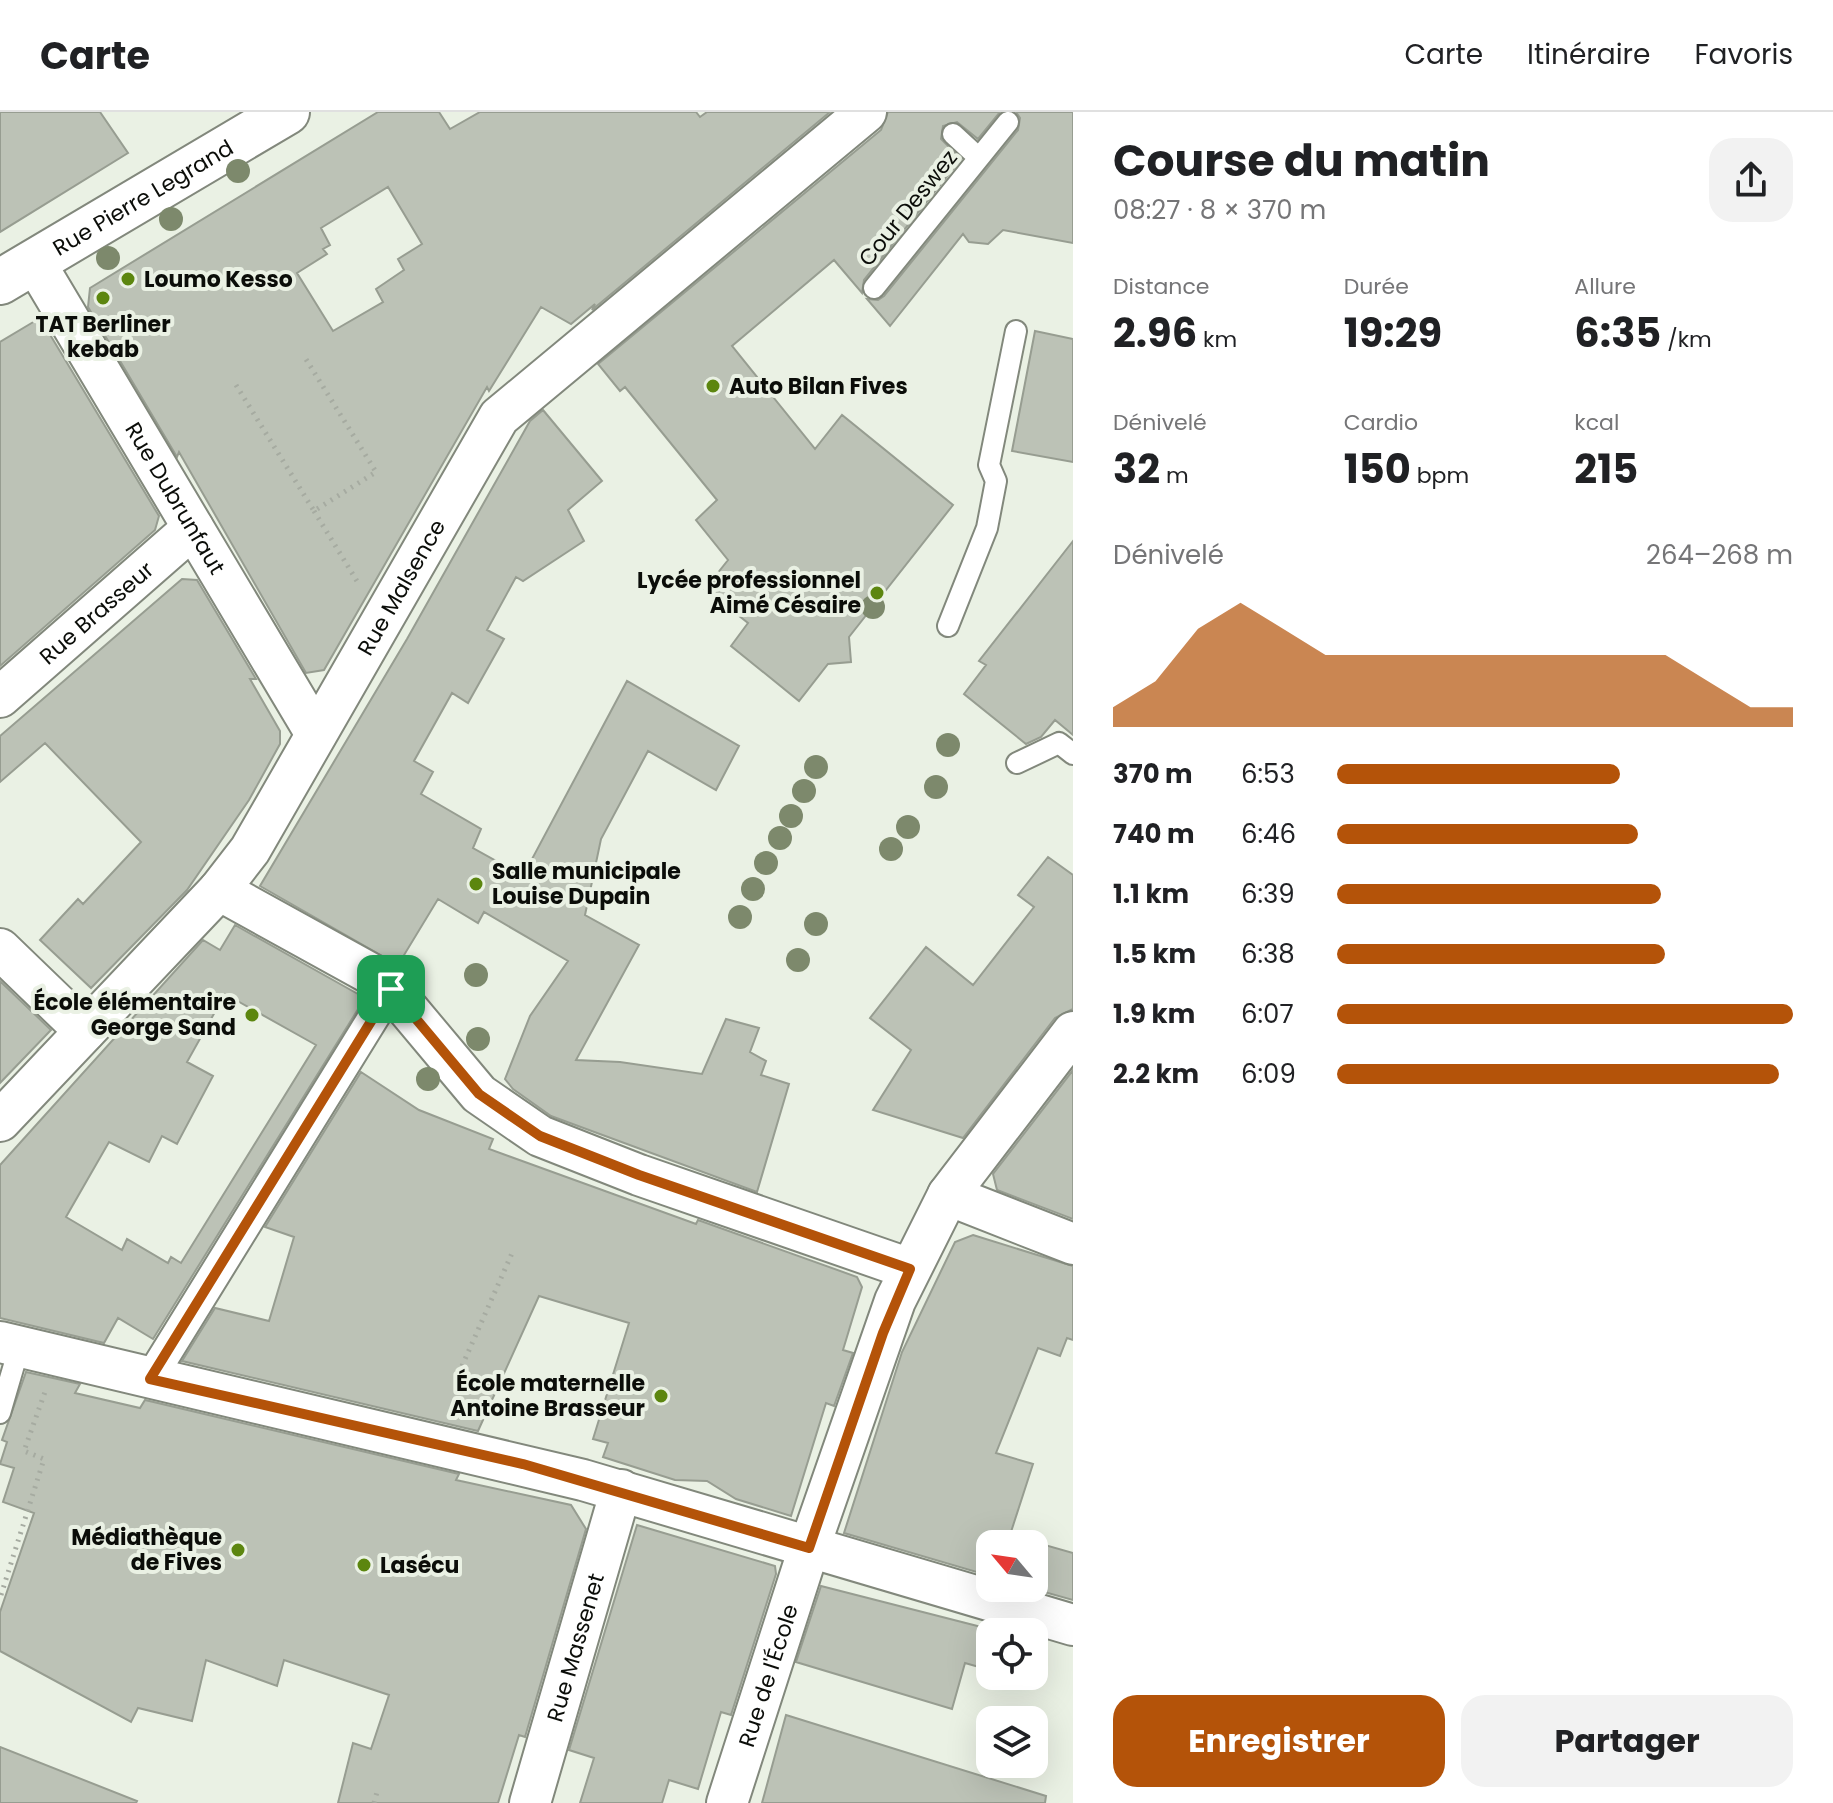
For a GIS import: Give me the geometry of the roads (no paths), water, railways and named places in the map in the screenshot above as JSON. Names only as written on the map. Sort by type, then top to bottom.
[{"type":"main road","name":"Rue Pierre Legrand","points":[[17,271],[287,112]]},
{"type":"street","name":"Rue Malsence","points":[[0,1121],[219,890],[250,850],[499,417],[866,112]]},
{"type":"street","name":"Rue Dubrunfaut","points":[[17,271],[193,528],[316,734]]},
{"type":"street","name":"Rue Brasseur","points":[[0,697],[193,528]]},
{"type":"street","points":[[219,890],[373,975],[391,989],[479,1094],[540,1136],[639,1175],[910,1269]]},
{"type":"street","points":[[0,949],[85,1031]]},
{"type":"street","points":[[150,1379],[391,989]]},
{"type":"street","name":"Rue de l'École","points":[[727,1803],[809,1548],[887,1322],[910,1269],[948,1195],[1073,1032]]},
{"type":"street","points":[[948,1195],[1073,1244]]},
{"type":"street","points":[[25,1349],[523,1464],[621,1490],[1073,1625]]},
{"type":"street","name":"Rue Massenet","points":[[530,1803],[621,1490]]},
{"type":"lane","name":"Cour Deswez","points":[[874,288],[1008,122]]},
{"type":"lane","name":"Cour Deswez","points":[[953,134],[979,158]]},
{"type":"lane","points":[[948,626],[987,528],[996,481],[989,465],[1016,331]]},
{"type":"lane","points":[[1017,763],[1059,743],[1073,754]]},
{"type":"lane","points":[[0,1413],[25,1349]]},
{"type":"place","name":"Loumo Kesso","points":[[128,279]]},
{"type":"place","name":"TAT Berliner kebab","points":[[103,298]]},
{"type":"place","name":"Auto Bilan Fives","points":[[713,386]]},
{"type":"place","name":"Lycée professionnel Aimé Césaire","points":[[877,593]]},
{"type":"place","name":"Salle municipale Louise Dupain","points":[[476,884]]},
{"type":"place","name":"École élémentaire George Sand","points":[[252,1015]]},
{"type":"place","name":"École maternelle Antoine Brasseur","points":[[661,1396]]},
{"type":"place","name":"Médiathèque de Fives","points":[[238,1550]]},
{"type":"place","name":"Lasécu","points":[[364,1565]]}]
